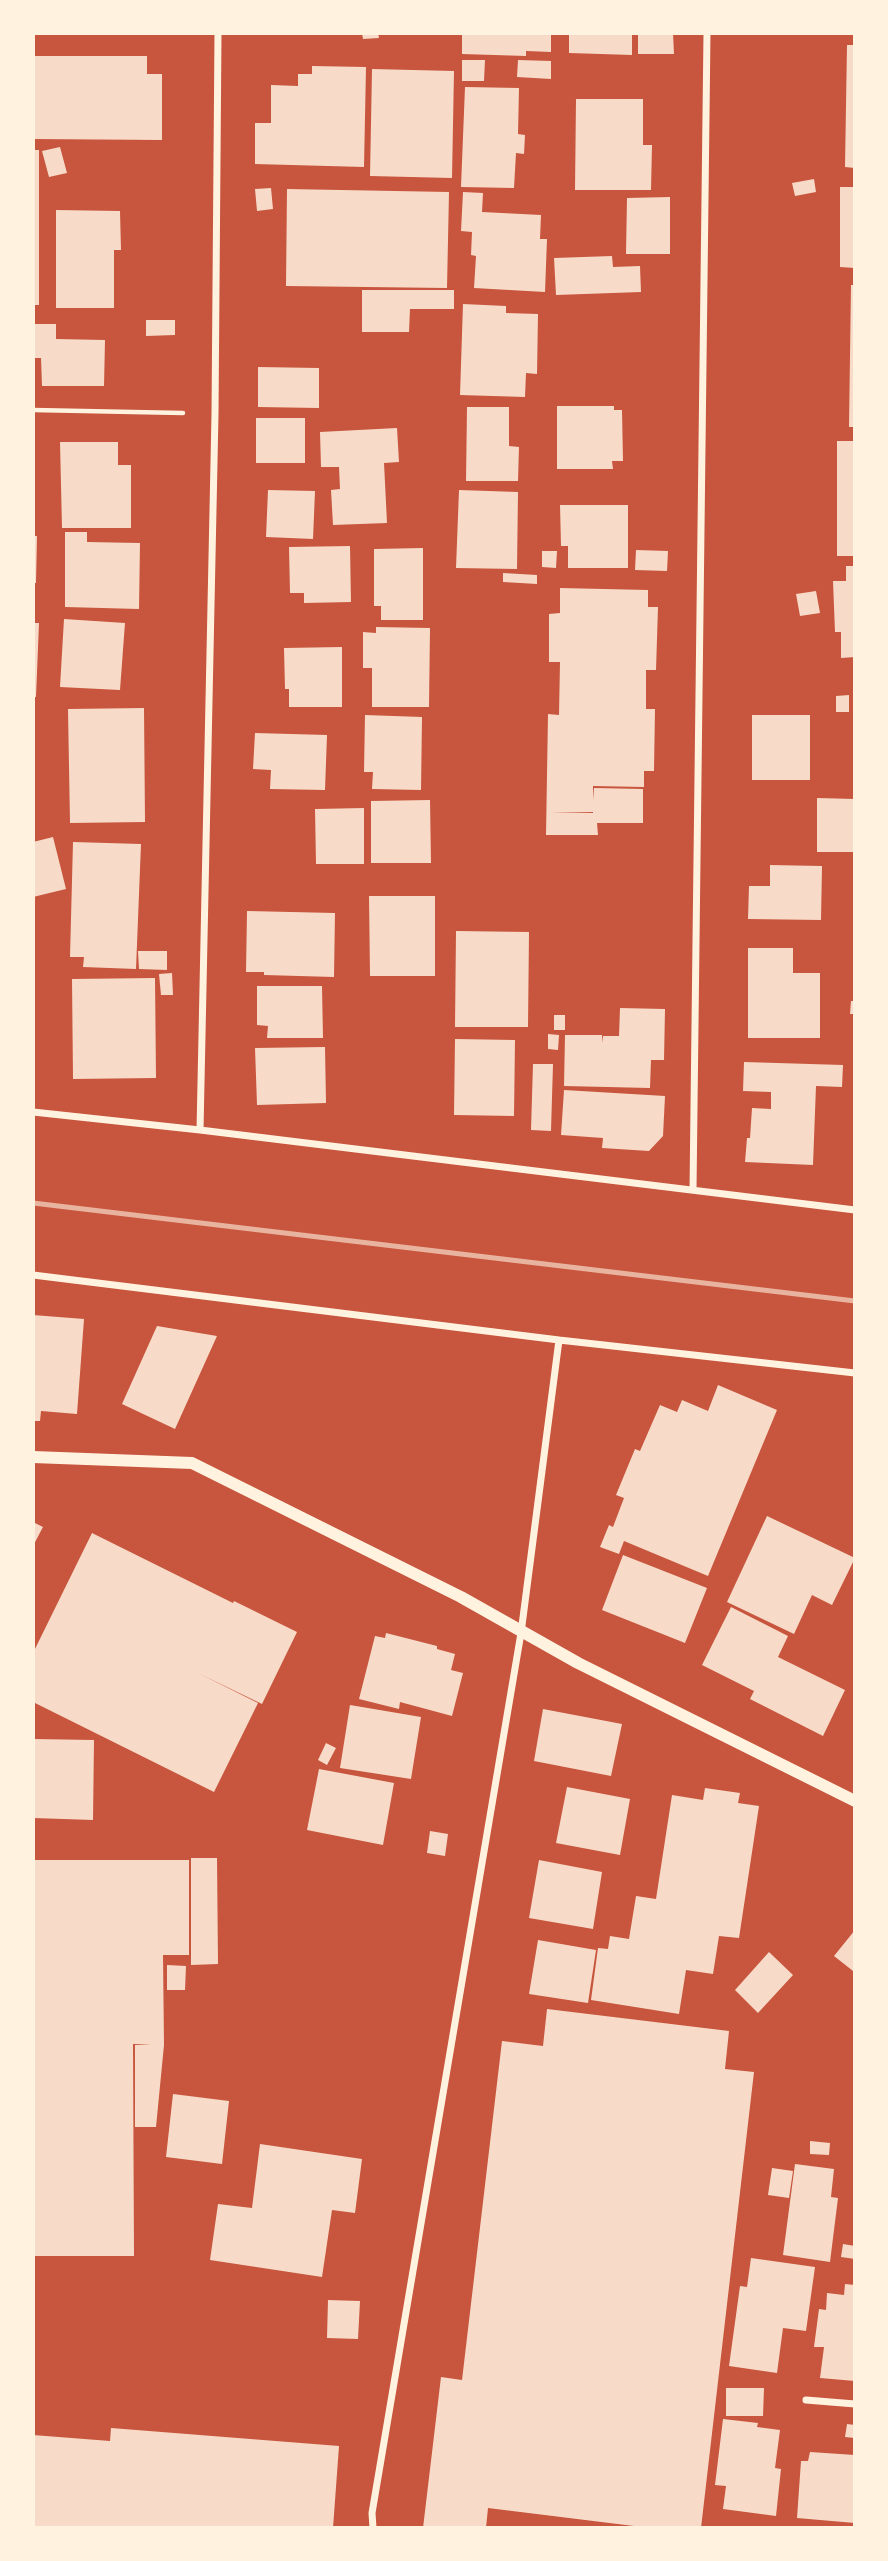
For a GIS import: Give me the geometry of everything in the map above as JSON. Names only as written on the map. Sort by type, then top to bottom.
[{"type":"street","points":[[200,1130],[215,414],[218,33]]},
{"type":"street","points":[[693,1190],[707,33]]},
{"type":"street","points":[[33,1112],[855,1210]]},
{"type":"street","points":[[33,1275],[559,1340],[855,1373]]},
{"type":"street","points":[[373,2528],[374,2499],[521,1633],[559,1340]]},
{"type":"street","points":[[33,1457],[192,1463],[461,1597],[590,1670],[855,1801]]},
{"type":"street","points":[[806,2400],[855,2404]]},
{"type":"path","points":[[33,410],[215,414]]},
{"type":"building","points":[[362,33],[378,33],[379,38],[363,39]]},
{"type":"building","points":[[462,33],[551,33],[551,52],[526,51],[526,56],[462,54]]},
{"type":"building","points":[[569,33],[632,33],[632,55],[569,53]]},
{"type":"building","points":[[638,33],[673,33],[674,54],[638,54]]},
{"type":"building","points":[[847,45],[855,45],[855,168],[845,167]]},
{"type":"building","points":[[33,56],[147,56],[147,74],[162,74],[162,140],[33,139]]},
{"type":"building","points":[[462,60],[485,60],[484,81],[462,81]]},
{"type":"building","points":[[518,60],[551,61],[551,79],[517,77]]},
{"type":"building","points":[[312,66],[366,67],[364,167],[255,164],[255,123],[271,123],[271,85],[298,86],[298,74],[312,74]]},
{"type":"building","points":[[372,69],[454,71],[452,178],[370,176]]},
{"type":"building","points":[[465,87],[519,88],[518,134],[525,135],[524,154],[516,153],[514,188],[461,187]]},
{"type":"building","points":[[576,99],[643,99],[643,145],[652,145],[651,190],[575,190]]},
{"type":"building","points":[[60,147],[67,173],[49,177],[42,151]]},
{"type":"building","points":[[33,150],[39,150],[39,305],[33,305]]},
{"type":"building","points":[[814,179],[816,192],[795,196],[792,183]]},
{"type":"building","points":[[840,187],[855,187],[855,268],[840,267]]},
{"type":"building","points":[[271,188],[273,209],[257,211],[255,189]]},
{"type":"building","points":[[287,189],[449,192],[447,288],[286,286]]},
{"type":"building","points":[[463,192],[483,193],[482,212],[541,215],[540,239],[547,239],[545,292],[474,288],[476,256],[471,255],[472,232],[461,231]]},
{"type":"building","points":[[670,197],[670,254],[626,254],[627,198]]},
{"type":"building","points":[[56,210],[120,211],[121,250],[114,250],[114,308],[56,308]]},
{"type":"building","points":[[612,256],[613,267],[640,266],[641,292],[556,295],[554,258]]},
{"type":"building","points":[[851,285],[855,285],[855,427],[849,427]]},
{"type":"building","points":[[362,290],[454,290],[454,309],[410,309],[409,332],[362,332]]},
{"type":"building","points":[[463,304],[506,306],[506,313],[538,314],[537,374],[526,373],[525,397],[460,395]]},
{"type":"building","points":[[146,320],[175,320],[175,335],[146,336]]},
{"type":"building","points":[[33,324],[56,324],[56,339],[105,340],[104,386],[42,386],[41,358],[33,358]]},
{"type":"building","points":[[258,367],[319,368],[319,408],[258,407]]},
{"type":"building","points":[[557,406],[614,406],[614,410],[622,410],[623,461],[612,461],[613,469],[557,469]]},
{"type":"building","points":[[467,407],[509,407],[509,446],[519,447],[518,481],[466,481]]},
{"type":"building","points":[[256,418],[305,418],[305,463],[256,463]]},
{"type":"building","points":[[397,428],[399,462],[384,463],[387,523],[333,525],[331,490],[340,489],[339,467],[321,467],[320,432]]},
{"type":"building","points":[[837,441],[855,441],[855,556],[837,556]]},
{"type":"building","points":[[60,442],[118,442],[118,465],[131,465],[131,528],[62,528]]},
{"type":"building","points":[[268,490],[315,491],[313,539],[266,537]]},
{"type":"building","points":[[459,490],[518,492],[517,569],[456,568]]},
{"type":"building","points":[[560,505],[628,505],[628,568],[568,568],[568,546],[561,546]]},
{"type":"building","points":[[65,532],[87,532],[87,542],[140,543],[139,609],[65,607]]},
{"type":"building","points":[[33,536],[37,536],[36,583],[33,583]]},
{"type":"building","points":[[350,546],[351,602],[304,603],[304,593],[290,593],[289,547]]},
{"type":"building","points":[[423,548],[423,620],[381,620],[381,606],[374,606],[374,549]]},
{"type":"building","points":[[636,550],[668,551],[667,571],[635,570]]},
{"type":"building","points":[[542,551],[557,551],[556,568],[542,567]]},
{"type":"building","points":[[846,566],[855,566],[855,657],[841,658],[841,632],[835,632],[833,581],[846,581]]},
{"type":"building","points":[[503,573],[537,575],[537,584],[503,582]]},
{"type":"building","points":[[560,588],[648,590],[648,607],[658,607],[656,670],[646,670],[646,709],[655,709],[654,771],[644,771],[644,787],[593,786],[593,800],[594,788],[643,789],[643,823],[597,823],[598,835],[546,835],[548,714],[559,715],[560,662],[549,662],[549,614],[560,613]]},
{"type":"building","points":[[816,591],[820,613],[800,616],[796,594]]},
{"type":"building","points":[[64,619],[125,623],[120,690],[60,687]]},
{"type":"building","points":[[33,623],[39,623],[36,697],[33,697]]},
{"type":"building","points":[[376,627],[430,628],[429,707],[372,707],[372,668],[363,668],[363,632],[376,633]]},
{"type":"building","points":[[342,647],[342,707],[289,707],[289,689],[285,689],[284,648]]},
{"type":"building","points":[[849,695],[849,712],[836,712],[836,696]]},
{"type":"building","points":[[144,708],[145,822],[70,823],[68,709]]},
{"type":"building","points":[[365,715],[422,717],[421,790],[372,789],[373,772],[364,772]]},
{"type":"building","points":[[752,715],[810,715],[810,780],[752,780]]},
{"type":"building","points":[[255,733],[327,735],[325,790],[270,789],[271,770],[253,769]]},
{"type":"building","points":[[817,798],[855,799],[855,852],[817,852]]},
{"type":"building","points":[[430,800],[431,863],[371,863],[371,801]]},
{"type":"building","points":[[364,808],[364,864],[316,864],[315,809]]},
{"type":"building","points":[[53,837],[66,889],[33,897],[33,842]]},
{"type":"building","points":[[73,842],[141,844],[136,969],[83,967],[84,957],[70,957]]},
{"type":"building","points":[[770,865],[822,866],[821,920],[748,919],[749,886],[770,886]]},
{"type":"building","points":[[369,896],[435,896],[435,976],[370,976]]},
{"type":"building","points":[[247,911],[335,913],[334,977],[246,972]]},
{"type":"building","points":[[456,931],[529,932],[528,1027],[455,1027]]},
{"type":"building","points":[[748,948],[793,948],[793,973],[820,973],[820,1038],[748,1038]]},
{"type":"building","points":[[138,951],[167,951],[167,970],[139,969]]},
{"type":"building","points":[[172,973],[173,995],[161,995],[159,974]]},
{"type":"building","points":[[155,978],[156,1078],[73,1079],[72,979]]},
{"type":"building","points":[[257,986],[322,986],[323,1038],[267,1038],[268,1026],[257,1025]]},
{"type":"building","points":[[851,1001],[855,1001],[855,1014],[850,1014]]},
{"type":"building","points":[[620,1008],[665,1009],[664,1060],[651,1060],[650,1088],[564,1086],[565,1035],[602,1035],[602,1043],[603,1036],[619,1036]]},
{"type":"building","points":[[554,1015],[565,1015],[565,1030],[554,1030]]},
{"type":"building","points":[[548,1034],[559,1035],[558,1050],[548,1049]]},
{"type":"building","points":[[455,1039],[515,1040],[514,1116],[454,1115]]},
{"type":"building","points":[[325,1047],[326,1103],[257,1105],[255,1048]]},
{"type":"building","points":[[744,1062],[843,1065],[842,1087],[816,1086],[813,1165],[745,1162],[752,1108],[771,1109],[771,1092],[743,1091]]},
{"type":"building","points":[[533,1064],[553,1064],[551,1131],[531,1130]]},
{"type":"building","points":[[564,1090],[665,1096],[663,1136],[649,1151],[602,1148],[603,1138],[561,1135]]},
{"type":"building","points":[[33,1315],[84,1319],[77,1414],[41,1411],[40,1421],[33,1421]]},
{"type":"building","points":[[157,1326],[217,1336],[175,1429],[122,1404]]},
{"type":"building","points":[[718,1385],[777,1410],[708,1576],[624,1541],[619,1554],[600,1547],[609,1525],[613,1527],[624,1498],[616,1495],[635,1449],[640,1451],[660,1405],[677,1412],[682,1400],[708,1411]]},
{"type":"building","points":[[767,1516],[855,1558],[832,1605],[812,1595],[794,1634],[727,1602]]},
{"type":"building","points":[[33,1522],[43,1527],[33,1546]]},
{"type":"building","points":[[92,1533],[297,1632],[262,1704],[198,1673],[258,1703],[214,1792],[33,1702],[33,1653]]},
{"type":"building","points":[[623,1555],[707,1588],[685,1643],[602,1610]]},
{"type":"building","points":[[731,1607],[788,1636],[778,1657],[845,1690],[823,1736],[750,1699],[754,1691],[702,1665]]},
{"type":"building","points":[[386,1633],[437,1646],[437,1649],[455,1654],[451,1670],[463,1673],[452,1716],[400,1702],[399,1709],[359,1699],[375,1636],[385,1638]]},
{"type":"building","points":[[350,1705],[421,1717],[411,1779],[340,1768]]},
{"type":"building","points":[[543,1709],[622,1724],[611,1776],[534,1761]]},
{"type":"building","points":[[33,1739],[94,1740],[93,1820],[33,1818]]},
{"type":"building","points":[[326,1743],[336,1748],[327,1765],[318,1760]]},
{"type":"building","points":[[319,1769],[394,1783],[383,1845],[307,1830]]},
{"type":"building","points":[[567,1787],[630,1799],[620,1855],[556,1843]]},
{"type":"building","points":[[705,1788],[740,1793],[738,1803],[759,1806],[739,1938],[719,1936],[713,1974],[686,1970],[679,2014],[591,2000],[598,1948],[608,1949],[610,1936],[629,1939],[636,1896],[656,1899],[672,1795],[703,1800]]},
{"type":"building","points":[[430,1831],[448,1834],[445,1856],[427,1853]]},
{"type":"building","points":[[191,1858],[217,1858],[218,1964],[191,1965]]},
{"type":"building","points":[[33,1860],[189,1860],[189,1955],[163,1955],[164,2045],[156,2127],[135,2127],[135,2045],[151,2044],[133,2044],[134,2256],[33,2256]]},
{"type":"building","points":[[539,1860],[602,1872],[593,1929],[529,1918]]},
{"type":"building","points":[[855,1930],[855,1969],[853,1971],[834,1956]]},
{"type":"building","points":[[538,1940],[596,1950],[588,2003],[529,1994]]},
{"type":"building","points":[[769,1952],[793,1975],[758,2013],[735,1990]]},
{"type":"building","points":[[167,1965],[186,1966],[185,1990],[167,1990]]},
{"type":"building","points":[[547,2009],[729,2031],[725,2069],[754,2072],[701,2528],[650,2528],[488,2508],[486,2528],[423,2528],[441,2377],[462,2380],[502,2041],[543,2046]]},
{"type":"building","points":[[173,2094],[229,2101],[222,2164],[166,2157]]},
{"type":"building","points":[[810,2141],[830,2143],[829,2155],[810,2154]]},
{"type":"building","points":[[260,2144],[362,2159],[355,2213],[332,2210],[322,2277],[210,2260],[218,2204],[252,2208]]},
{"type":"building","points":[[795,2164],[834,2169],[831,2197],[838,2198],[830,2262],[783,2255]]},
{"type":"building","points":[[772,2168],[793,2171],[789,2198],[768,2195]]},
{"type":"building","points":[[843,2244],[855,2246],[855,2259],[841,2257]]},
{"type":"building","points":[[751,2258],[815,2267],[806,2331],[783,2328],[777,2373],[729,2366],[740,2286],[747,2287]]},
{"type":"building","points":[[845,2284],[855,2285],[855,2381],[820,2378],[824,2347],[814,2347],[819,2309],[826,2310],[827,2293],[844,2295]]},
{"type":"building","points":[[328,2300],[360,2301],[358,2339],[327,2338]]},
{"type":"building","points":[[726,2388],[764,2388],[763,2416],[726,2416]]},
{"type":"building","points":[[723,2419],[758,2423],[757,2427],[780,2430],[775,2468],[781,2469],[776,2516],[723,2509],[726,2486],[715,2485]]},
{"type":"building","points":[[847,2424],[855,2425],[855,2438],[845,2437]]},
{"type":"building","points":[[111,2428],[339,2446],[333,2528],[33,2528],[33,2435],[110,2441]]},
{"type":"building","points":[[810,2452],[855,2455],[855,2523],[797,2518],[801,2461],[808,2461]]},
{"type":"railway","points":[[33,1203],[855,1301]]}]
